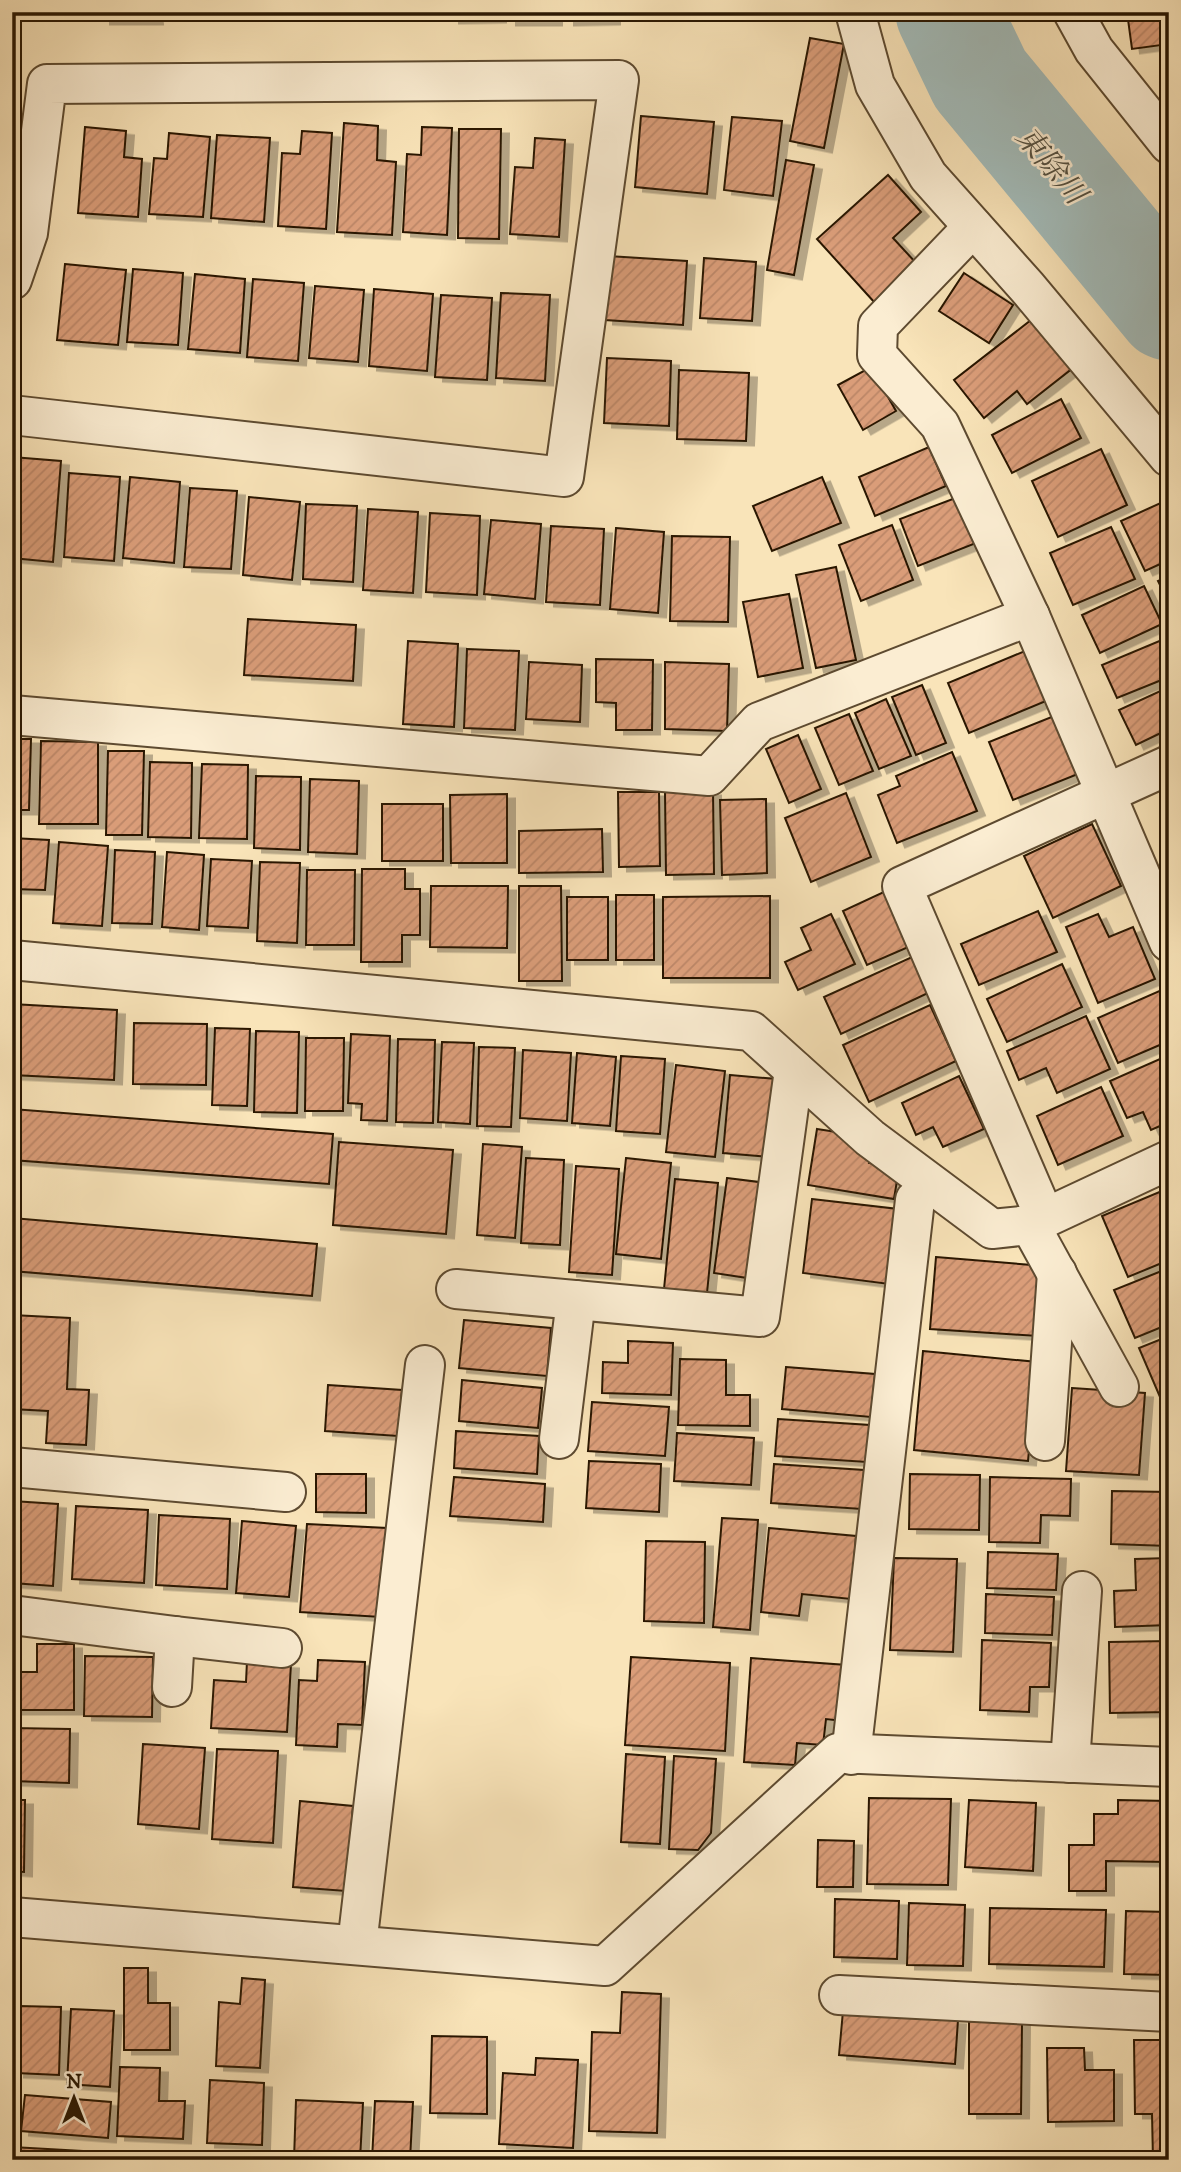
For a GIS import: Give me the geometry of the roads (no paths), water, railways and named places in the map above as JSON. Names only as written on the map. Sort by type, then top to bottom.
[{"type":"street","points":[[855,12],[875,85],[928,176],[1027,287],[1169,457]]},
{"type":"street","points":[[1073,12],[1094,50],[1169,144]]},
{"type":"street","points":[[12,281],[28,233],[47,84],[619,80],[564,477],[12,415]]},
{"type":"street","points":[[973,227],[878,326],[877,355],[940,425],[1030,616],[1169,942]]},
{"type":"street","points":[[12,715],[709,776],[759,722],[1030,616]]},
{"type":"street","points":[[1119,1387],[1057,1273],[902,886],[1169,765]]},
{"type":"street","points":[[12,960],[751,1031],[870,1138],[992,1229],[1037,1222],[1169,1160]]},
{"type":"street","points":[[456,1289],[760,1317],[794,1070]]},
{"type":"street","points":[[851,1755],[915,1200]]},
{"type":"street","points":[[1045,1441],[1057,1273]]},
{"type":"street","points":[[559,1439],[576,1300]]},
{"type":"street","points":[[357,1945],[425,1365]]},
{"type":"street","points":[[12,1467],[286,1492]]},
{"type":"street","points":[[1070,1763],[1082,1591]]},
{"type":"street","points":[[12,1615],[282,1648]]},
{"type":"street","points":[[172,1686],[174,1636]]},
{"type":"street","points":[[12,1917],[605,1966],[838,1754],[1169,1767]]},
{"type":"street","points":[[839,1995],[1169,2012]]},
{"type":"waterway","name":"東除川","points":[[948,12],[980,79],[1169,308]]}]
